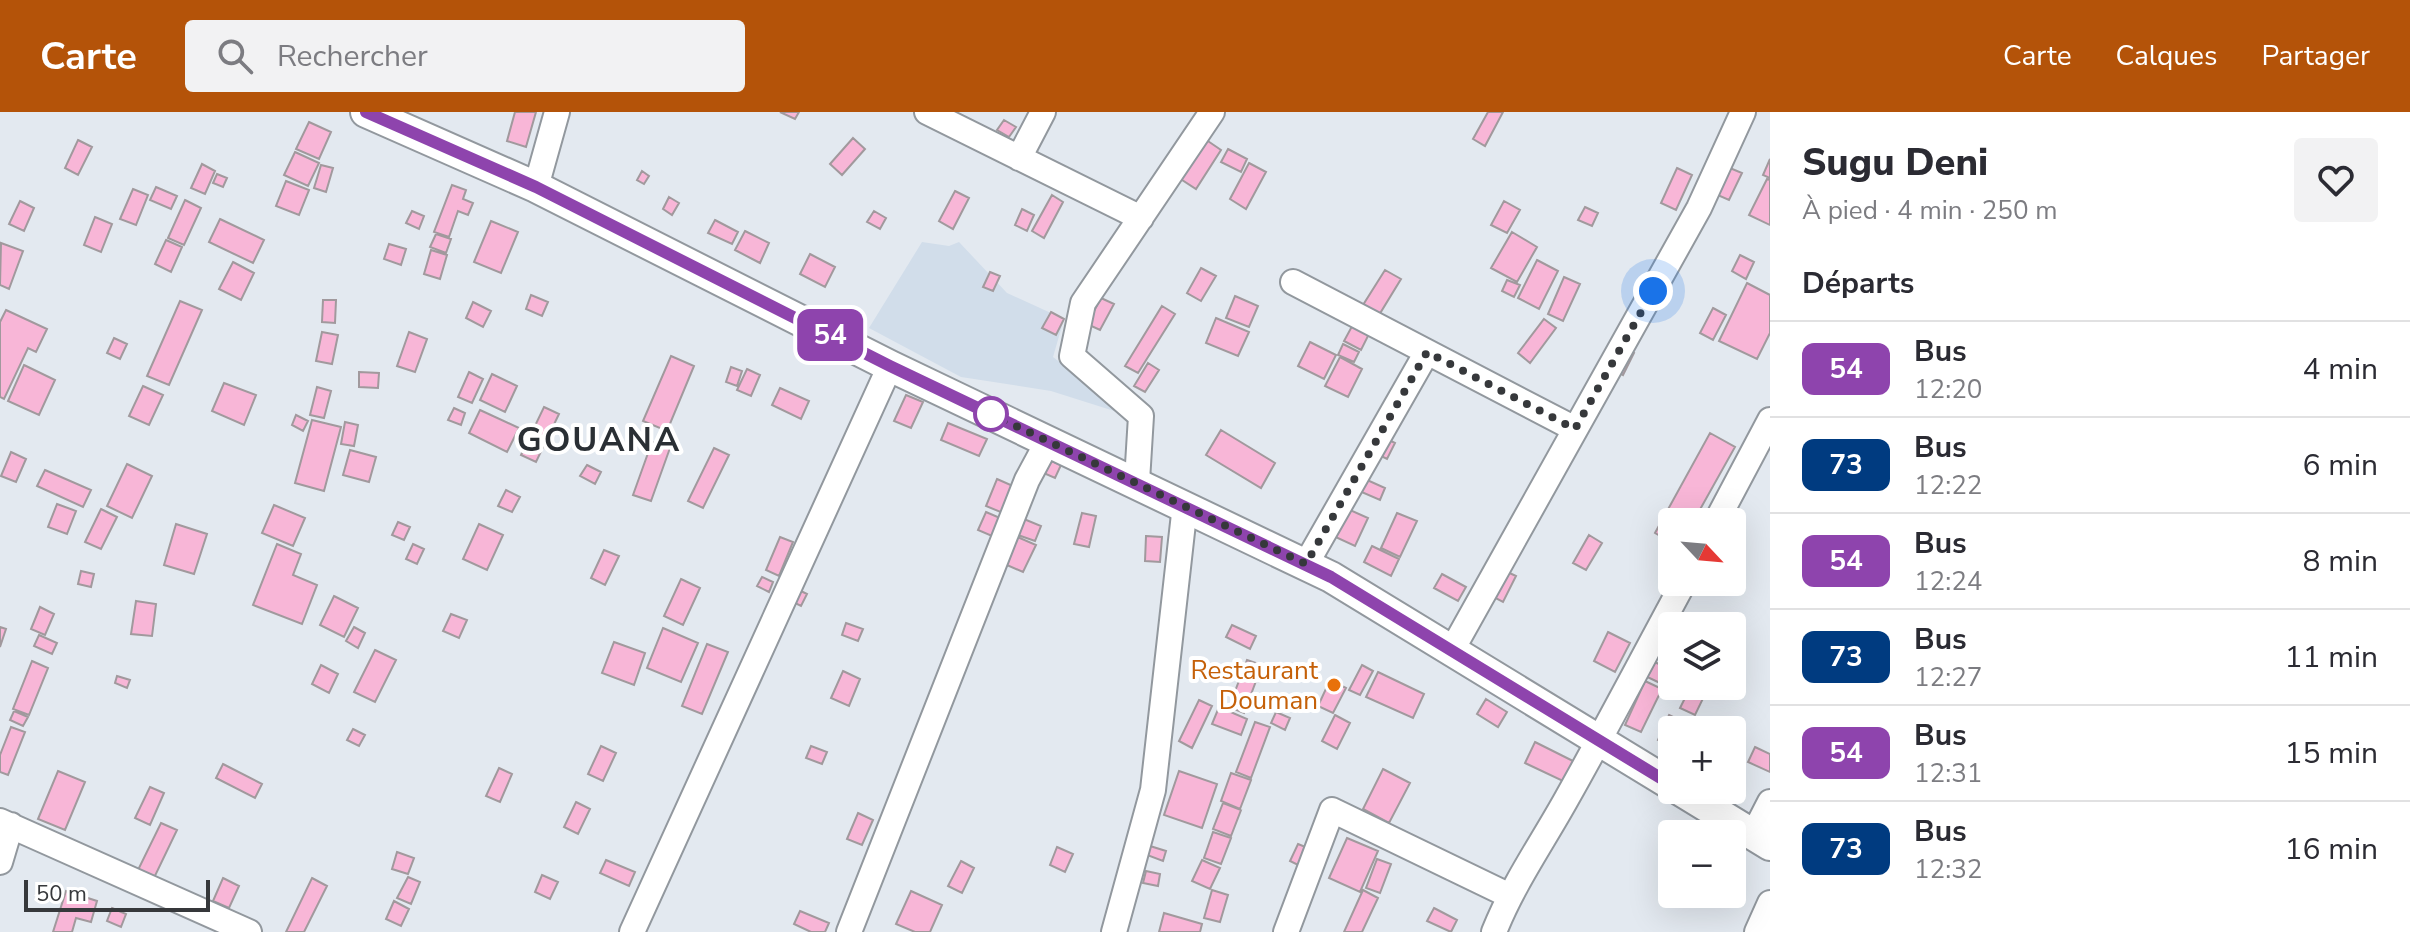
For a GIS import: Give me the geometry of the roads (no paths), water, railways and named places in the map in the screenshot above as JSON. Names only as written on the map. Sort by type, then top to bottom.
[{"type":"street","points":[[366,112],[536,187],[890,366],[1306,564],[1658,776]]},
{"type":"street","points":[[536,187],[557,112]]},
{"type":"street","points":[[927,112],[1141,218]]},
{"type":"street","points":[[1019,158],[1043,112]]},
{"type":"street","points":[[1137,481],[1141,416],[1072,356],[1083,303],[1212,112]]},
{"type":"street","points":[[1452,650],[1699,208],[1743,112]]},
{"type":"street","points":[[1293,282],[1575,429]]},
{"type":"street","points":[[1306,564],[1427,352]]},
{"type":"street","points":[[632,932],[890,366]]},
{"type":"street","points":[[1723,508],[1770,420]]},
{"type":"street","points":[[849,932],[1027,480],[1048,441]]},
{"type":"street","points":[[1114,932],[1153,790],[1185,505]]},
{"type":"street","points":[[1494,932],[1508,895],[1536,855],[1677,596]]},
{"type":"street","points":[[1703,804],[1762,840],[1770,802]]},
{"type":"street","points":[[1286,932],[1332,810],[1508,895]]},
{"type":"street","points":[[0,862],[5,823],[249,932]]},
{"type":"street","points":[[1757,932],[1770,903]]},
{"type":"place","name":"Restaurant Douman","points":[[1334,685]]},
{"type":"district","name":"GOUANA","points":[[599,439]]}]
